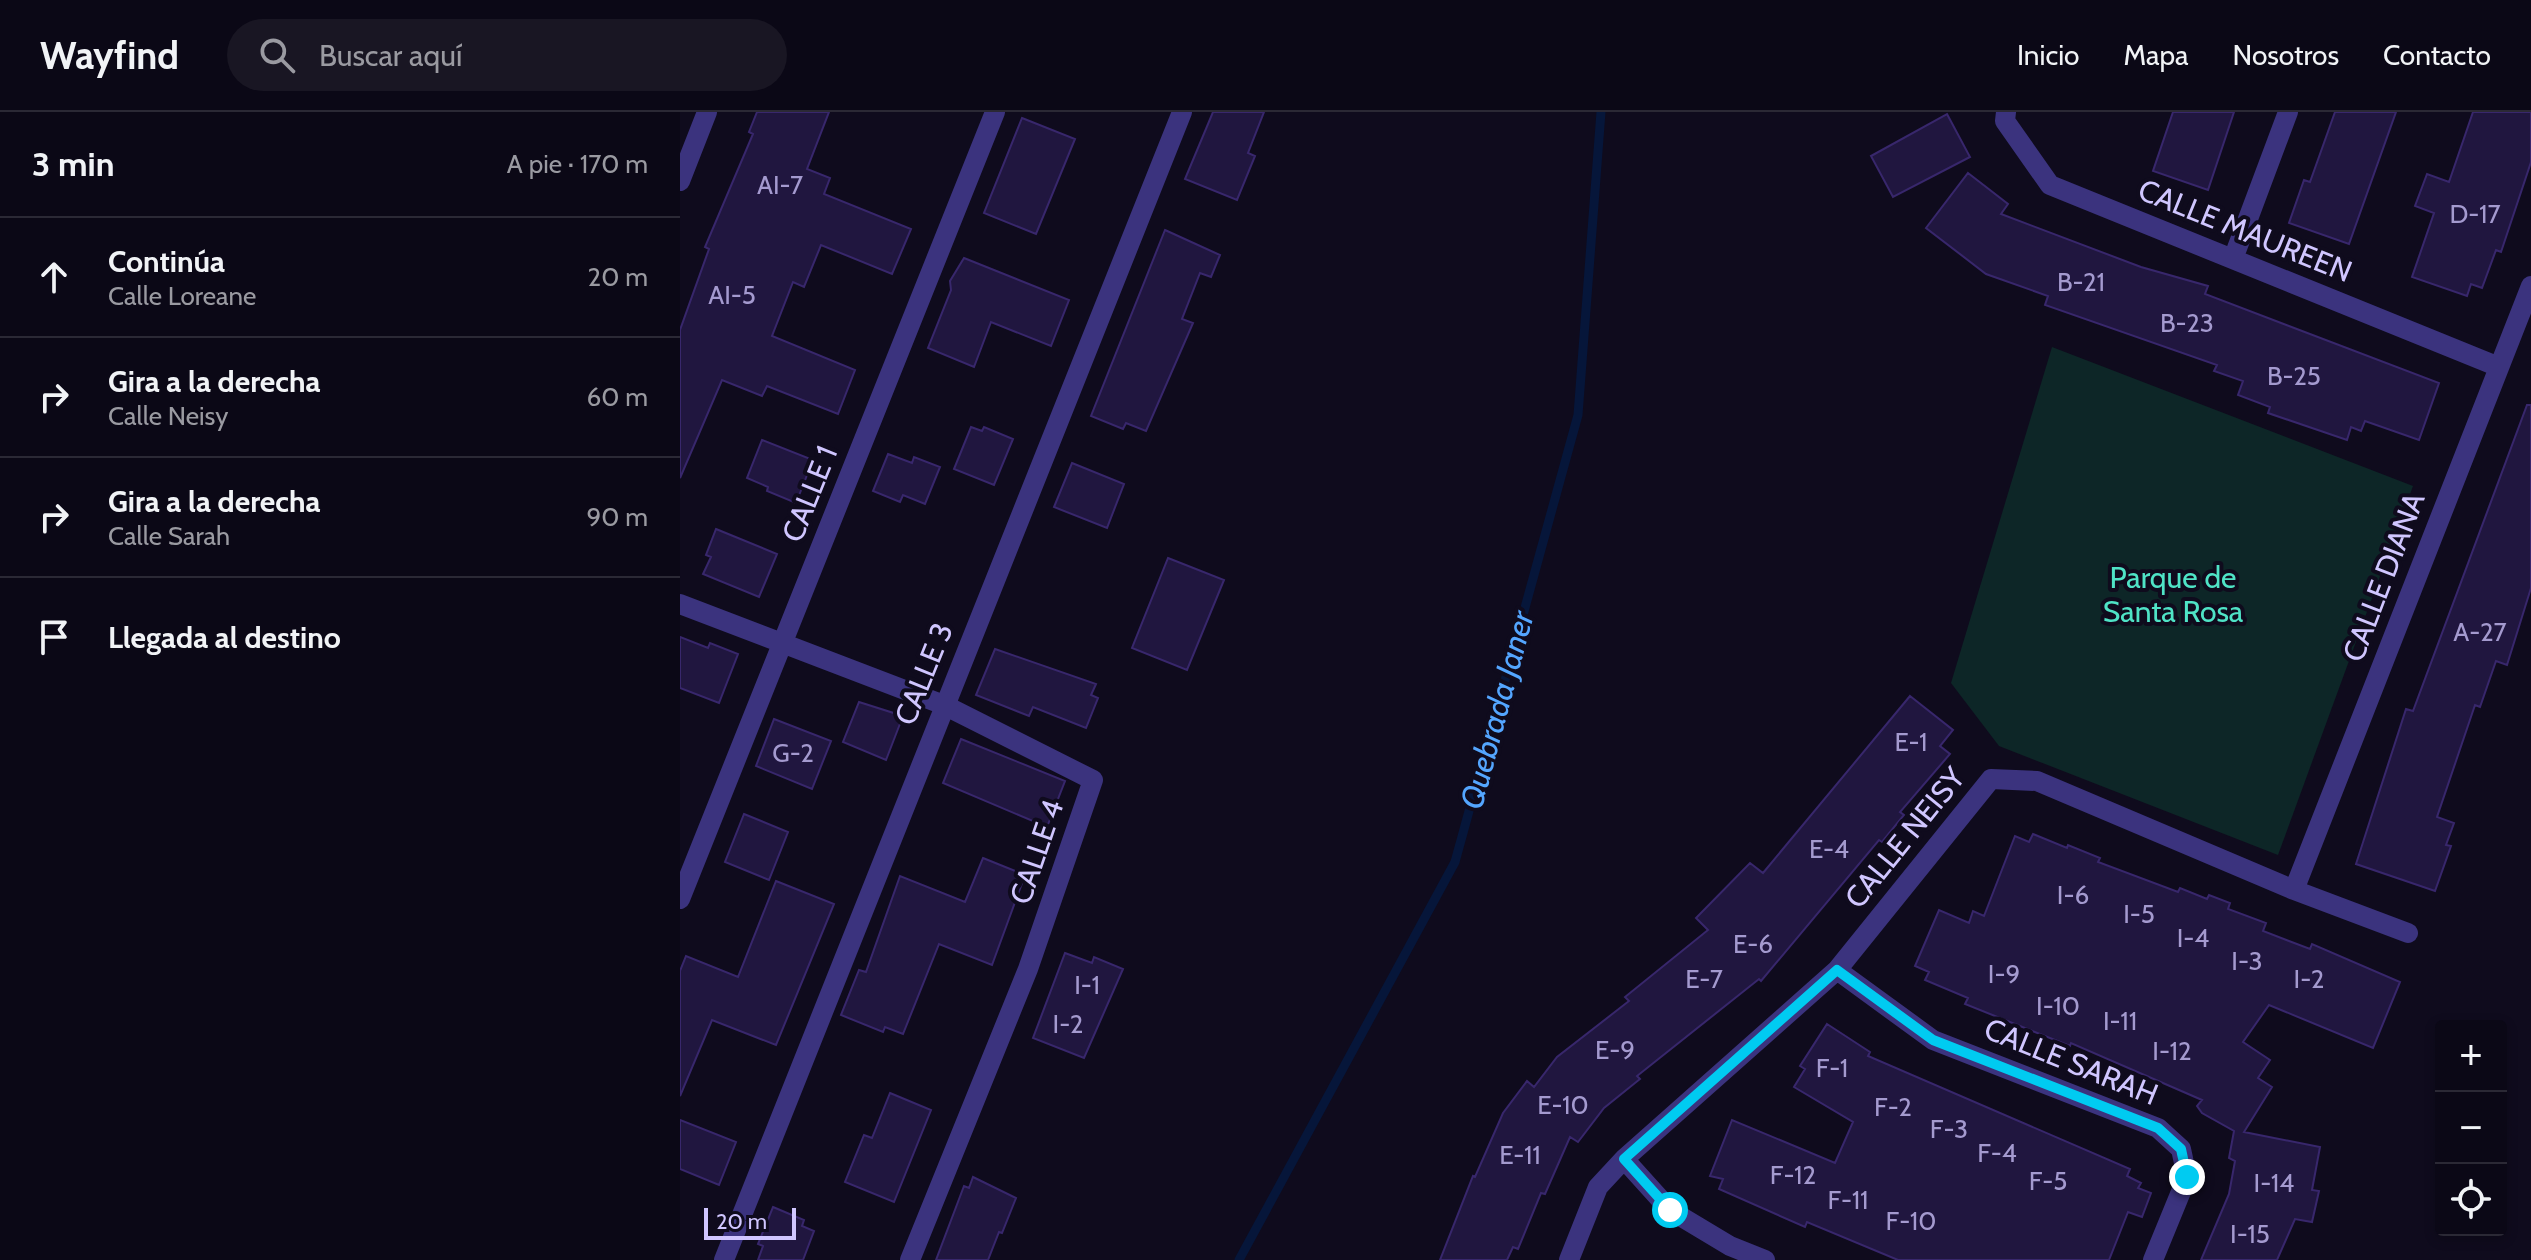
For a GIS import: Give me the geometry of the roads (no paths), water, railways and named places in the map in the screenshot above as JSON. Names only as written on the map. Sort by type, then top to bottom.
[{"type":"street","points":[[680,181],[707,112]]},
{"type":"street","name":"CALLE 1","points":[[680,899],[995,112]]},
{"type":"street","name":"CALLE 3","points":[[724,1260],[1182,112]]},
{"type":"street","name":"CALLE MAUREEN","points":[[2006,112],[2005,121],[2050,185],[2499,367]]},
{"type":"street","points":[[2233,259],[2288,112]]},
{"type":"street","name":"CALLE DIANA","points":[[2294,890],[2531,286]]},
{"type":"street","name":"CALLE 4","points":[[680,604],[944,705],[1093,780],[1028,969],[910,1260]]},
{"type":"street","name":"CALLE NEISY","points":[[1569,1260],[1598,1187],[1624,1159],[1837,970],[1991,779],[2037,781],[2294,890],[2408,933]]},
{"type":"street","name":"CALLE SARAH","points":[[1837,970],[1933,1040],[2158,1128],[2181,1149],[2187,1177],[2153,1260]]},
{"type":"street","points":[[1624,1159],[1670,1210],[1730,1246],[1765,1260]]},
{"type":"waterway","name":"Quebrada Janer","points":[[1239,1260],[1455,862],[1578,415],[1601,112]]},
{"type":"park label","name":"Parque de Santa Rosa","points":[[2173,595]]}]
